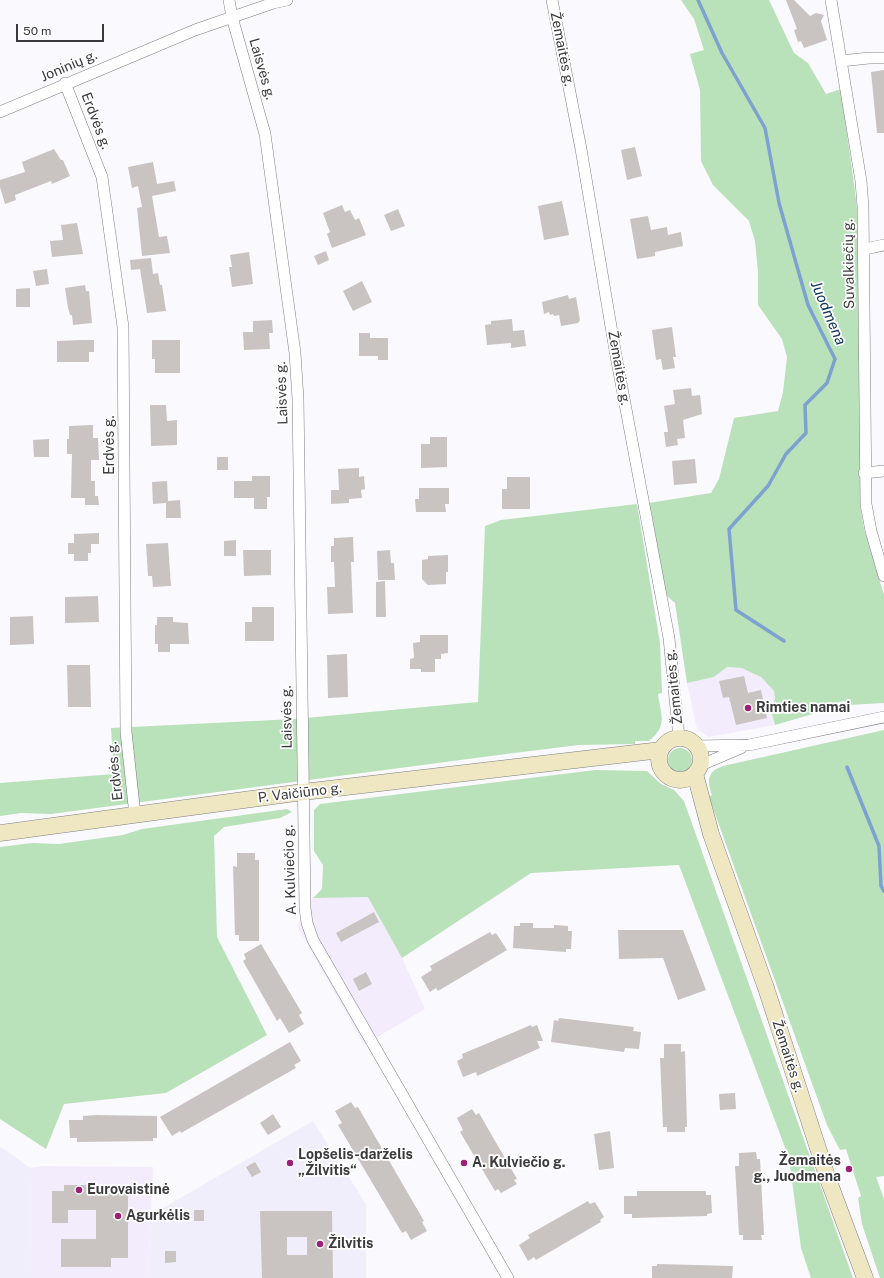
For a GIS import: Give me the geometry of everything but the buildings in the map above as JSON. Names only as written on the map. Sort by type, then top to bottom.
[{"type":"main road","points":[[680,738],[690,740],[697,746],[701,758],[693,773],[669,777],[660,767],[659,759],[661,750],[665,744],[672,739],[680,738]]},
{"type":"main road","name":"P. Vaičiūno g.","points":[[0,833],[303,792],[661,750]]},
{"type":"main road","name":"P. Vaičiūno g.","points":[[601,758],[660,767]]},
{"type":"main road","name":"Žemaitės g.","points":[[693,773],[711,834],[766,988],[828,1178],[866,1278]]},
{"type":"street","name":"Laisvės g.","points":[[229,0],[232,16],[265,134],[295,353],[300,496],[303,792]]},
{"type":"street","name":"Joninių g.","points":[[0,112],[65,83],[195,30],[232,16],[287,0]]},
{"type":"street","name":"Žemaitės g.","points":[[552,0],[581,149],[618,363],[669,638],[680,738]]},
{"type":"street","name":"Suvalkiečių g.","points":[[831,0],[861,181],[865,249],[864,473],[866,504],[871,531],[884,576]]},
{"type":"street","points":[[841,61],[884,58]]},
{"type":"street","name":"Erdvės g.","points":[[65,83],[102,177],[123,327],[126,732],[135,815]]},
{"type":"street","points":[[865,249],[884,245]]},
{"type":"street","points":[[864,473],[884,471]]},
{"type":"street","points":[[697,746],[749,745],[884,717]]},
{"type":"street","points":[[693,773],[749,745]]},
{"type":"street","name":"A. Kulviečio g.","points":[[303,792],[304,908],[313,940],[508,1278]]},
{"type":"shaded area","points":[[727,667],[742,668],[761,677],[774,691],[775,699],[771,711],[775,725],[709,737],[697,729],[687,683],[714,677]]},
{"type":"shaded area","points":[[368,896],[402,958],[425,1009],[364,1045],[297,926],[313,898]]},
{"type":"shaded area","name":"Lopšelis-darželis „Žilvitis“","points":[[313,1121],[366,1204],[366,1278],[148,1278],[151,1215]]},
{"type":"shaded area","points":[[0,1146],[30,1168],[31,1278],[0,1278]]},
{"type":"shaded area","points":[[43,1166],[153,1167],[148,1278],[31,1278],[30,1168]]},
{"type":"green space","points":[[681,0],[769,0],[794,53],[808,63],[826,94],[841,89],[855,189],[860,249],[862,313],[860,505],[864,529],[884,595],[884,703],[849,705],[844,701],[824,706],[823,711],[775,725],[771,711],[775,699],[774,691],[761,677],[742,668],[727,667],[714,677],[687,683],[675,603],[665,594],[649,503],[711,493],[719,479],[734,418],[778,411],[783,392],[787,357],[782,339],[758,305],[758,272],[755,241],[749,221],[713,185],[701,161],[700,90],[690,54],[704,50],[694,19]]},
{"type":"green space","points":[[637,504],[660,643],[662,693],[658,694],[662,720],[659,730],[649,741],[635,741],[635,744],[579,745],[51,814],[21,813],[0,816],[0,783],[114,774],[111,728],[295,719],[478,702],[485,526],[501,520]]},
{"type":"green space","points":[[884,730],[884,1176],[876,1177],[884,1199],[884,1278],[880,1278],[862,1224],[858,1198],[861,1196],[846,1149],[840,1150],[827,1125],[709,797],[712,795],[709,781],[711,774],[723,766]]},
{"type":"green space","points":[[680,748],[685,749],[691,755],[691,765],[685,771],[680,772],[675,771],[669,765],[668,760],[669,755],[675,749]]},
{"type":"green space","points":[[595,770],[647,771],[661,784],[674,790],[684,801],[853,1278],[811,1278],[801,1248],[789,1158],[679,865],[531,873],[402,958],[368,897],[313,898],[322,889],[323,865],[314,851],[314,810],[320,804]]},
{"type":"green space","points":[[287,809],[292,812],[280,818],[224,827],[214,836],[217,937],[267,1035],[166,1093],[64,1104],[46,1149],[0,1119],[0,847],[32,843],[59,844],[123,835],[142,829]]},
{"type":"waterway","name":"Juodmena","points":[[698,0],[722,53],[765,128],[779,203],[808,305],[835,359],[827,383],[805,405],[806,433],[786,454],[768,486],[729,529],[736,610],[784,641]]},
{"type":"waterway","name":"Juodmena","points":[[847,767],[879,846],[881,886],[884,891]]},
{"type":"place","name":"Rimties namai","points":[[748,708]]},
{"type":"place","name":"Lopšelis-darželis „Žilvitis“","points":[[290,1163]]},
{"type":"place","name":"A. Kulviečio g.","points":[[464,1163]]},
{"type":"place","name":"Žemaitės g., Juodmena","points":[[849,1169]]},
{"type":"place","name":"Eurovaistinė","points":[[79,1190]]},
{"type":"place","name":"Agurkėlis","points":[[118,1216]]},
{"type":"place","name":"Žilvitis","points":[[320,1244]]}]
